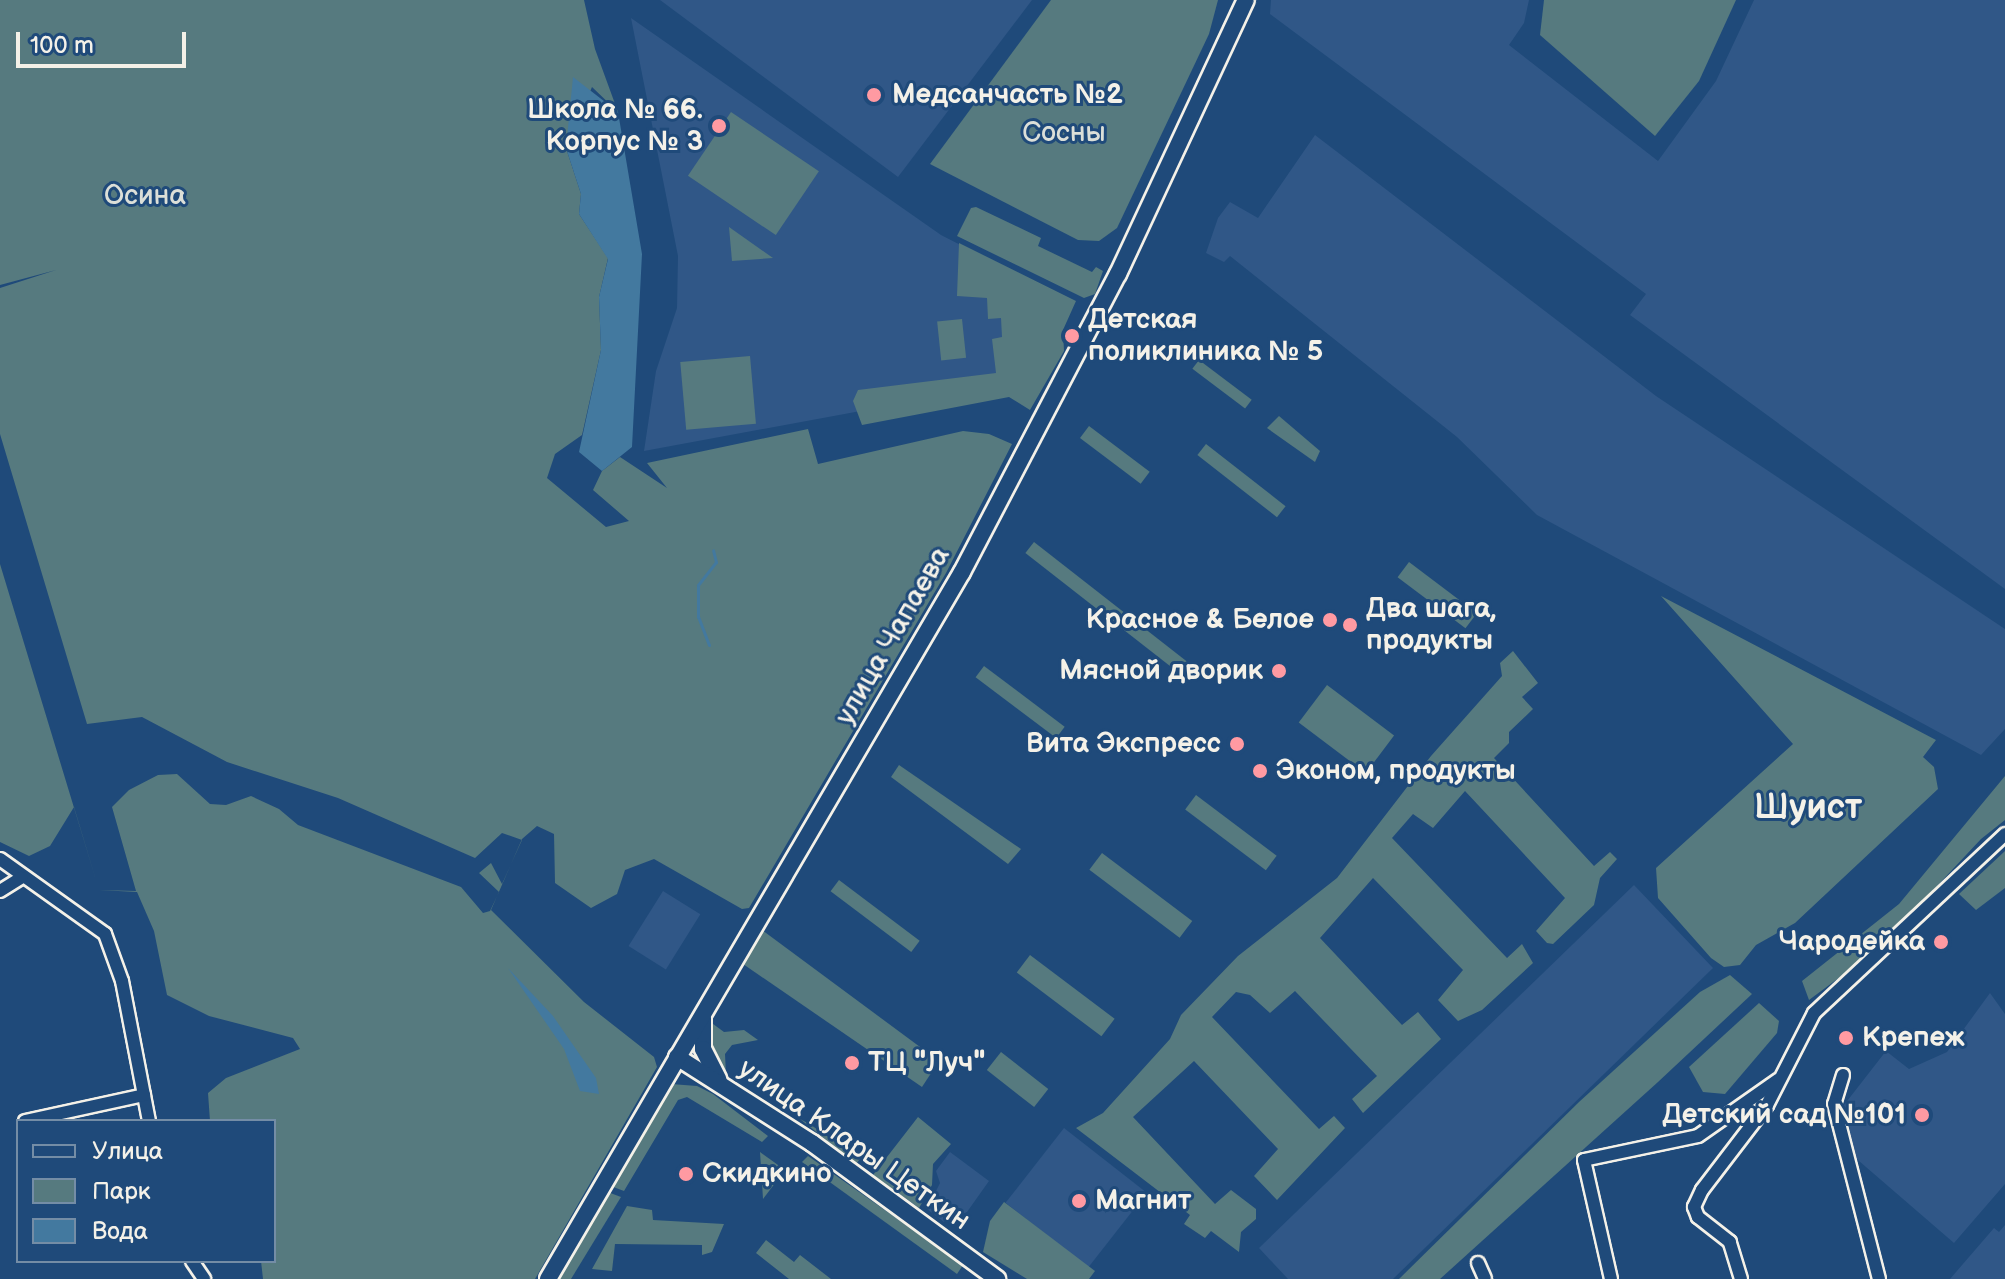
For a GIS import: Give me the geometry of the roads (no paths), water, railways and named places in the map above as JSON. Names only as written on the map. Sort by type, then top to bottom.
[{"type":"street","name":"улица Чапаева","points":[[548,1279],[962,572],[1118,274],[1246,0]]},
{"type":"street","points":[[1741,1279],[1730,1242],[1698,1217],[1694,1207],[1702,1190],[1767,1105],[1814,1013],[2005,834]]},
{"type":"street","points":[[0,859],[21,878],[105,934],[122,981],[149,1119]]},
{"type":"street","points":[[0,891],[21,878]]},
{"type":"street","points":[[705,1010],[703,1049],[719,1081]]},
{"type":"street","name":"улица Клары Цеткин","points":[[677,1057],[719,1081],[997,1279]]},
{"type":"street","points":[[1843,1075],[1834,1104],[1879,1279]]},
{"type":"street","points":[[1611,1279],[1584,1160],[1698,1136],[1778,1080]]},
{"type":"street","points":[[33,1119],[144,1095]]},
{"type":"street","points":[[1478,1263],[1485,1279]]},
{"type":"water","points":[[573,77],[618,112],[642,254],[632,447],[602,471],[579,452],[601,350],[599,297],[608,259],[579,214],[581,194],[566,148]]},
{"type":"water","points":[[508,968],[553,1016],[596,1078],[599,1094],[580,1091],[564,1049]]},
{"type":"waterway","points":[[709,645],[698,617],[698,585],[716,562],[713,550]]},
{"type":"place","name":"Медсанчасть №2","points":[[874,95]]},
{"type":"place","name":"Школа № 66. Корпус № 3","points":[[719,126]]},
{"type":"place","name":"Детская поликлиника № 5","points":[[1072,336]]},
{"type":"place","name":"Красное & Белое","points":[[1330,620]]},
{"type":"place","name":"Два шага, продукты","points":[[1350,625]]},
{"type":"place","name":"Мясной дворик","points":[[1279,671]]},
{"type":"place","name":"Вита Экспресс","points":[[1237,744]]},
{"type":"place","name":"Эконом, продукты","points":[[1260,771]]},
{"type":"place","name":"Чародейка","points":[[1941,942]]},
{"type":"place","name":"Крепеж","points":[[1846,1038]]},
{"type":"place","name":"ТЦ \"Луч\"","points":[[852,1063]]},
{"type":"place","name":"Детский сад №101","points":[[1922,1115]]},
{"type":"place","name":"Скидкино","points":[[686,1174]]},
{"type":"place","name":"Магнит","points":[[1079,1201]]},
{"type":"district","name":"Шуист","points":[[1808,808]]},
{"type":"park label","name":"Сосны","points":[[1064,133]]},
{"type":"park label","name":"Осина","points":[[145,196]]}]
